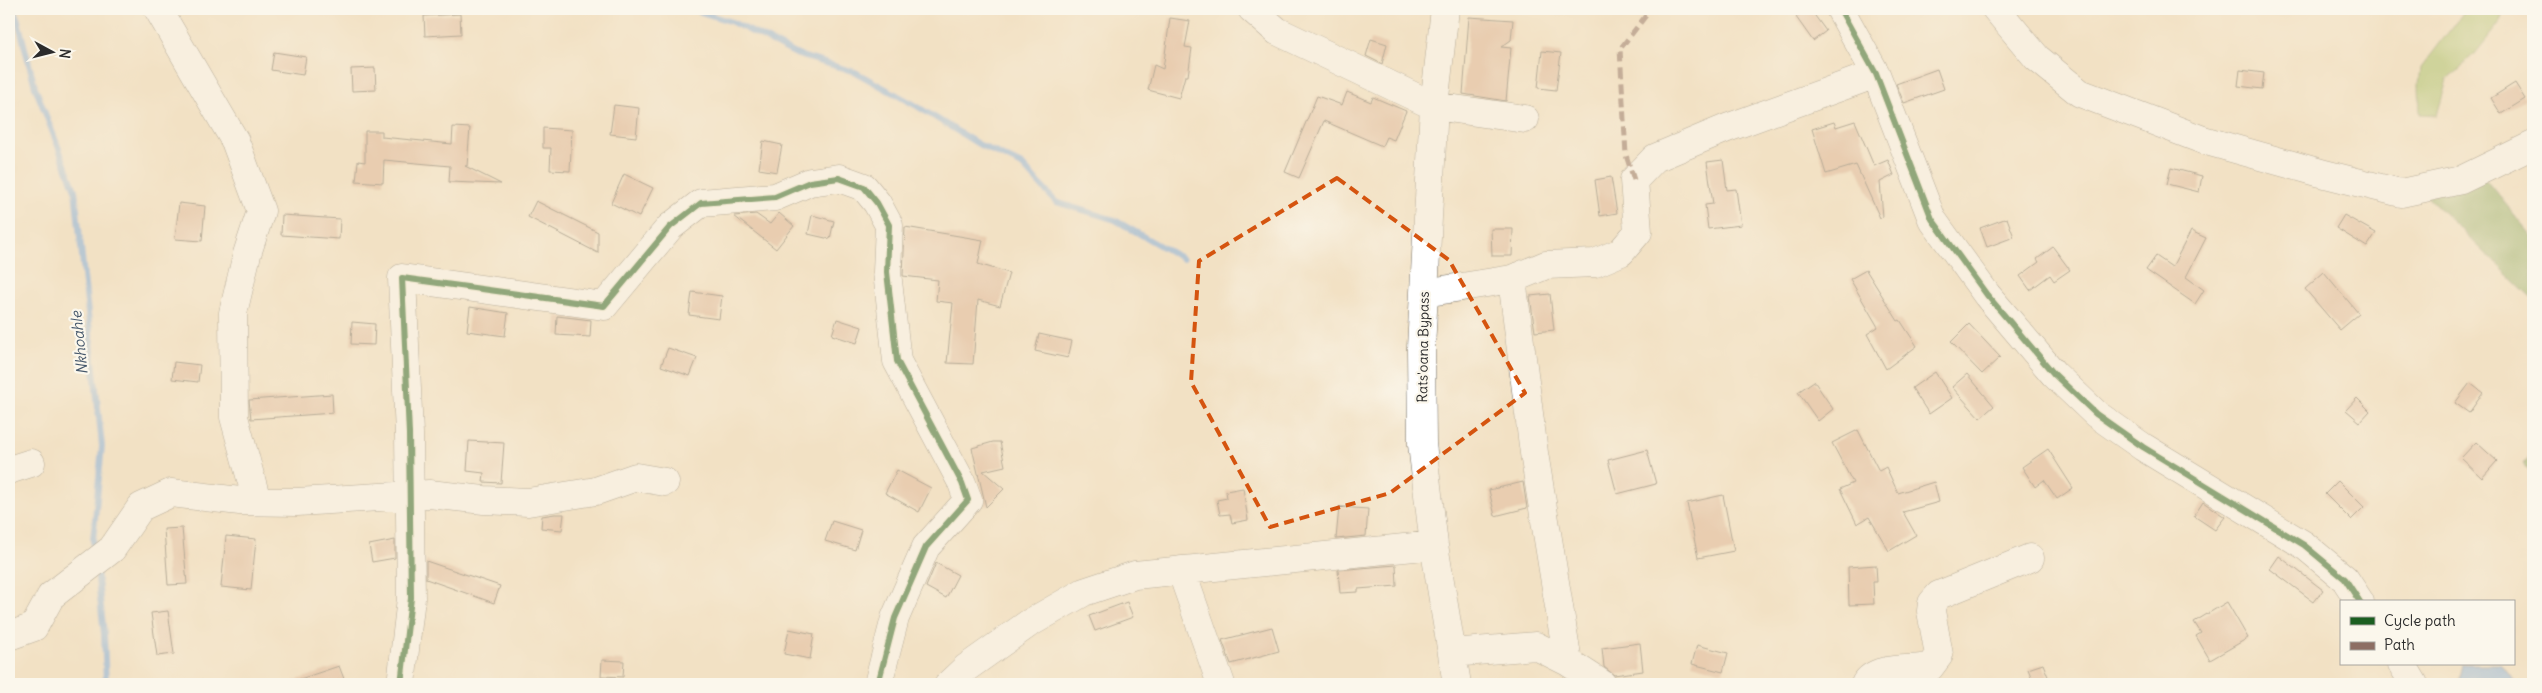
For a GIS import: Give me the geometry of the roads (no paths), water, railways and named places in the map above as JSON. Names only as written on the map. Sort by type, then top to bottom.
[{"type":"street","points":[[158,9],[235,141],[261,212],[247,254],[233,312],[234,417],[257,501]]},
{"type":"street","points":[[1252,9],[1277,30],[1322,54],[1434,106],[1525,119]]},
{"type":"street","name":"Rats'oana Bypass","points":[[1445,9],[1434,106],[1421,348],[1422,444],[1434,545],[1457,684]]},
{"type":"street","points":[[1840,9],[1876,74],[1932,219],[1987,295],[2054,374],[2096,414],[2143,447],[2304,546],[2345,580],[2359,600]]},
{"type":"street","points":[[1996,9],[2037,58],[2080,93],[2203,140],[2321,173],[2401,193],[2461,180],[2533,145]]},
{"type":"street","points":[[1424,293],[1512,280],[1546,265],[1595,262],[1621,252],[1638,232],[1634,180],[1654,158],[1727,128],[1876,74]]},
{"type":"street","points":[[401,684],[411,598],[409,434],[402,278],[604,306],[670,227],[701,203],[775,198],[810,182],[839,178],[864,187],[877,203],[889,225],[887,272],[897,361],[962,483],[968,500],[926,547],[895,618],[878,684]]},
{"type":"street","points":[[1512,280],[1534,453],[1568,662]]},
{"type":"street","points":[[9,636],[34,627],[51,596],[112,549],[142,507],[171,493],[257,501],[297,502],[430,494],[484,500],[528,502],[596,491],[636,477],[665,482]]},
{"type":"street","points":[[950,684],[966,668],[1028,624],[1084,592],[1135,575],[1434,545]]},
{"type":"street","points":[[1865,684],[1867,680],[1880,672],[1930,668],[1939,655],[1931,611],[1932,603],[1939,594],[2030,558]]},
{"type":"street","points":[[1181,570],[1221,684]]},
{"type":"street","points":[[1452,653],[1536,646],[1568,662],[1602,684]]},
{"type":"street","points":[[2403,666],[2414,684]]},
{"type":"water","points":[[2463,666],[2502,666],[2515,684],[2461,684]]},
{"type":"waterway","name":"Nkhoahle","points":[[15,9],[35,87],[75,190],[102,446],[93,540],[94,554]]},
{"type":"waterway","points":[[691,9],[732,22],[798,55],[855,72],[915,105],[978,144],[1022,165],[1056,202],[1115,220],[1183,259]]},
{"type":"waterway","name":"Nkhoahle","points":[[97,571],[104,634],[106,684]]}]
